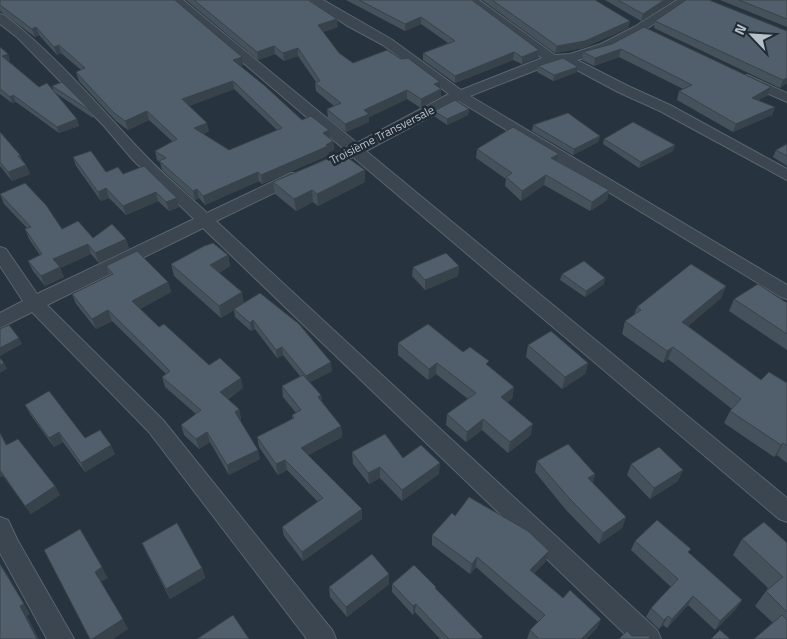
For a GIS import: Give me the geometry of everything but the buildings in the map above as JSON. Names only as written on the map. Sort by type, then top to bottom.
[{"type":"street","points":[[176,0],[787,512]]},
{"type":"street","points":[[315,0],[350,22],[388,42],[459,95],[787,293]]},
{"type":"street","points":[[471,0],[559,59],[665,108],[787,175]]},
{"type":"street","name":"Troisième Transversale","points":[[330,162],[355,151],[459,95],[559,59],[594,52],[619,41],[685,0]]},
{"type":"street","points":[[0,18],[22,35],[109,123],[138,157],[648,639]]},
{"type":"street","points":[[624,19],[658,36]]},
{"type":"street","points":[[735,74],[787,98]]},
{"type":"street","points":[[0,322],[34,303],[272,187],[313,169]]},
{"type":"street","points":[[0,252],[34,303],[156,426],[324,639]]},
{"type":"street","points":[[0,527],[10,549],[61,639]]}]
